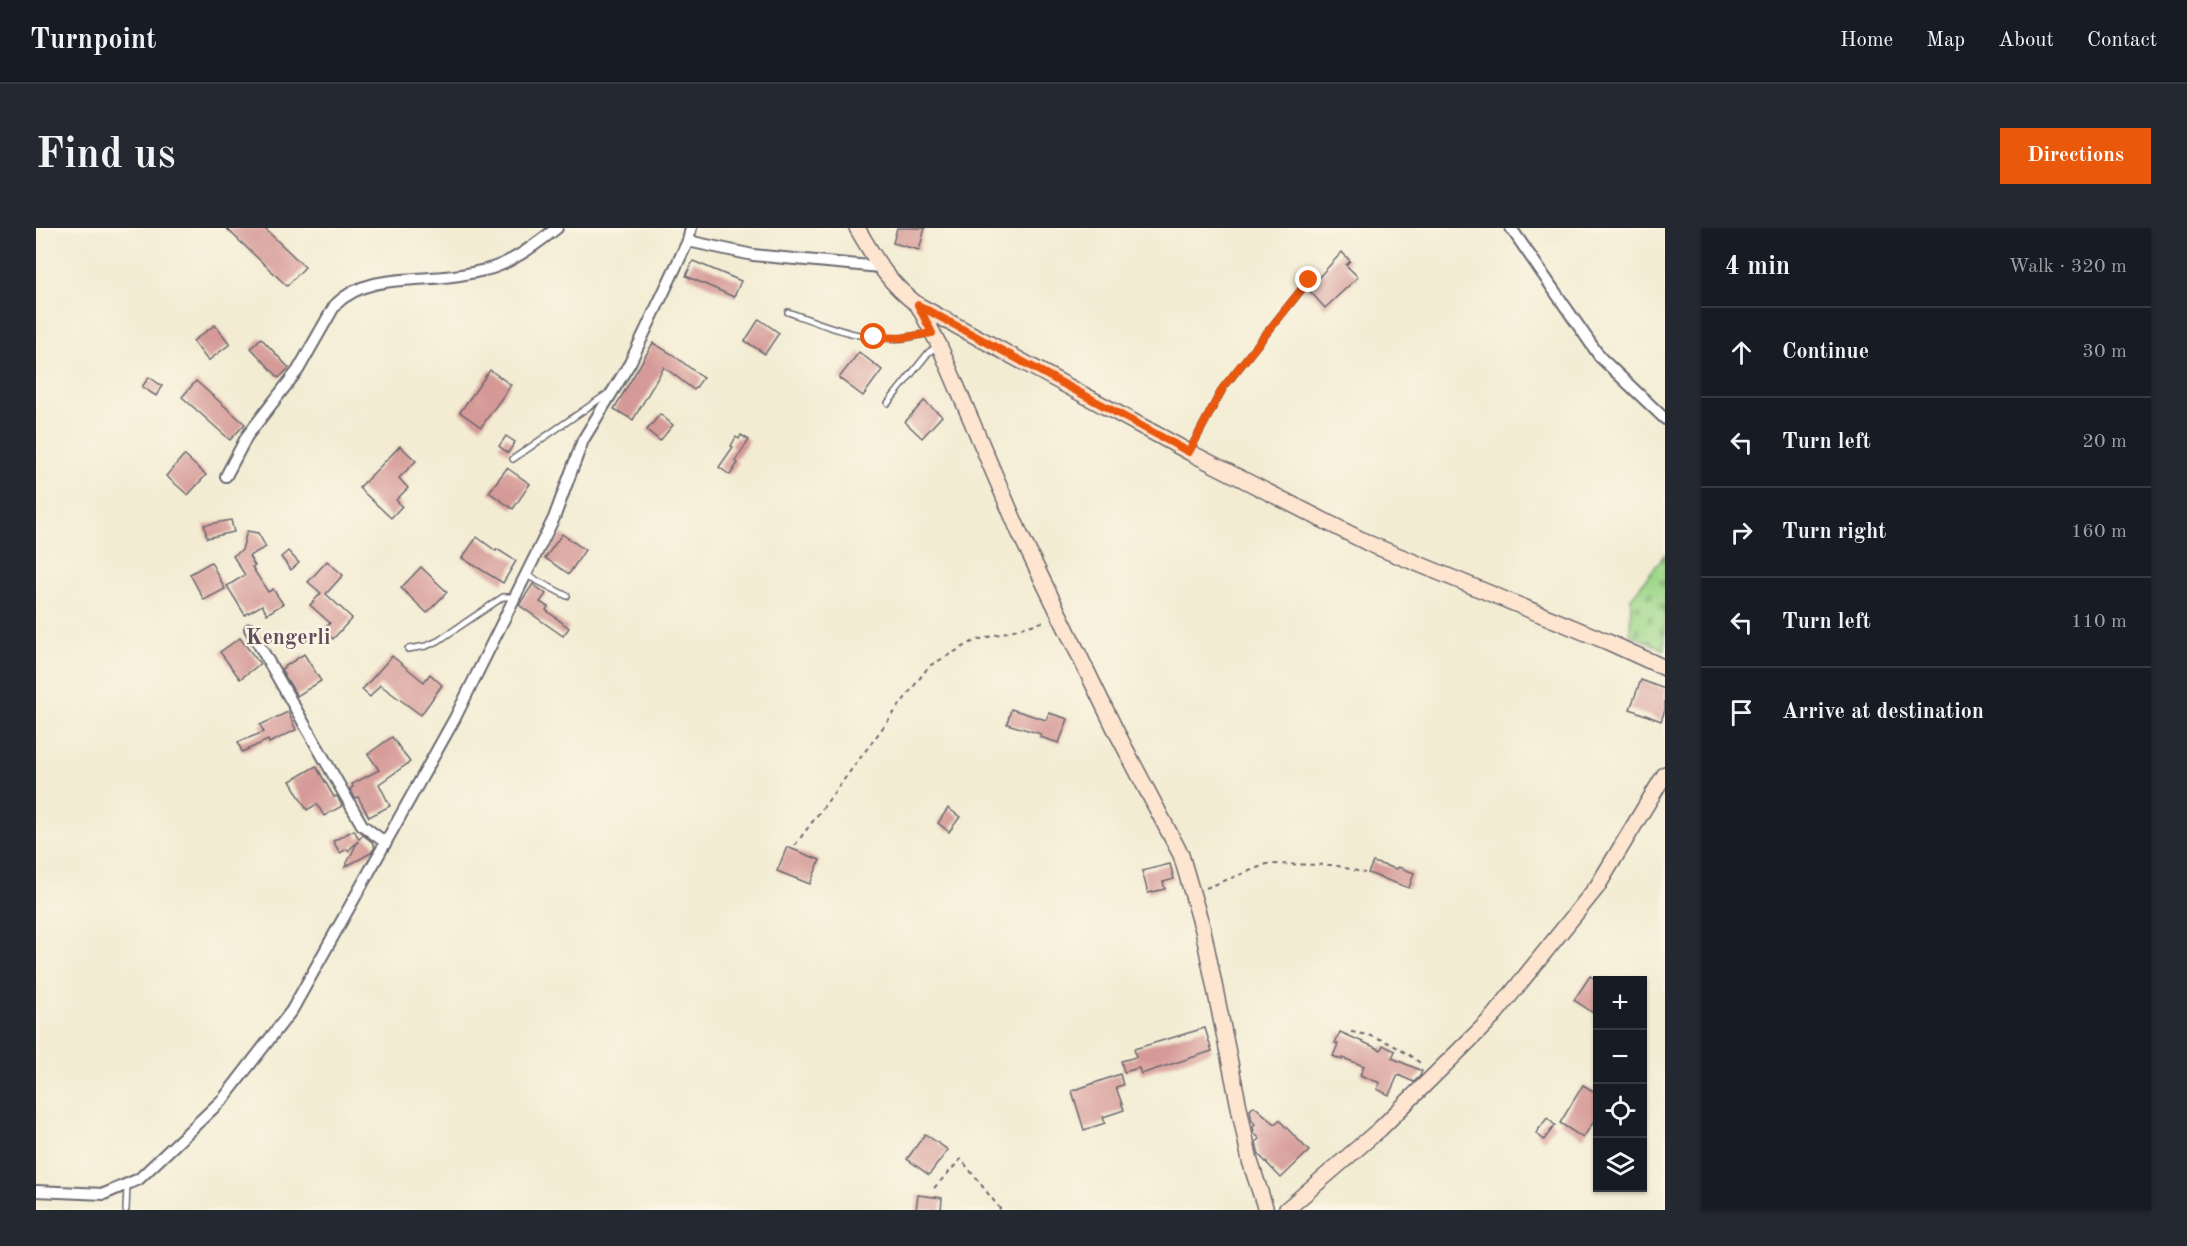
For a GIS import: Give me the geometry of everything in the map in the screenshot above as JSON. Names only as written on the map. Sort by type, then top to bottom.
[{"type":"street","points":[[226,476],[247,436],[298,370],[335,305],[344,296],[392,279],[446,277],[488,269],[516,257],[557,228]]},
{"type":"street","points":[[36,1191],[104,1194],[139,1179],[224,1098],[285,1018],[455,718],[554,518],[583,440],[630,363],[688,241],[691,228]]},
{"type":"street","points":[[857,228],[880,267],[900,292],[918,305],[1189,452],[1370,544],[1608,642],[1665,668]]},
{"type":"street","points":[[1511,228],[1600,357],[1665,419]]},
{"type":"street","points":[[688,241],[753,255],[880,267]]},
{"type":"street","points":[[918,305],[936,339],[1020,534],[1116,731],[1181,855],[1203,930],[1250,1161],[1266,1210]]},
{"type":"street","points":[[250,629],[362,825],[386,843]]},
{"type":"street","points":[[1286,1210],[1380,1129],[1491,1019],[1598,887],[1665,774]]},
{"type":"lane","points":[[1189,452],[1223,388],[1309,280]]},
{"type":"lane","points":[[788,312],[837,329],[874,337],[936,339],[929,352],[888,403]]},
{"type":"lane","points":[[513,459],[614,390]]},
{"type":"lane","points":[[526,575],[567,596]]},
{"type":"lane","points":[[408,649],[438,641],[503,597],[515,597]]},
{"type":"lane","points":[[126,1210],[127,1184]]},
{"type":"path","points":[[795,844],[929,666],[974,641],[1061,617]]},
{"type":"path","points":[[1192,893],[1267,864],[1335,865],[1365,873]]},
{"type":"path","points":[[1351,1032],[1374,1035],[1397,1046],[1424,1066],[1427,1082]]},
{"type":"path","points":[[934,1188],[961,1159],[1000,1210]]},
{"type":"green space","points":[[1665,554],[1665,650],[1630,634],[1631,598]]},
{"type":"building","points":[[226,228],[264,228],[305,267],[287,286]]},
{"type":"building","points":[[897,228],[925,228],[919,250],[893,243]]},
{"type":"building","points":[[1342,252],[1350,261],[1346,265],[1358,277],[1325,308],[1308,289]]},
{"type":"building","points":[[693,261],[741,281],[734,297],[686,276]]},
{"type":"building","points":[[759,319],[779,333],[765,354],[745,341]]},
{"type":"building","points":[[215,325],[230,344],[208,361],[193,341]]},
{"type":"building","points":[[261,338],[289,368],[279,378],[251,348]]},
{"type":"building","points":[[653,343],[672,354],[703,378],[694,390],[664,367],[633,420],[614,409]]},
{"type":"building","points":[[859,352],[882,370],[863,396],[839,378]]},
{"type":"building","points":[[490,370],[511,385],[481,427],[460,412]]},
{"type":"building","points":[[149,377],[162,386],[156,396],[142,387]]},
{"type":"building","points":[[196,381],[245,424],[230,440],[182,397]]},
{"type":"building","points":[[924,401],[942,416],[922,438],[905,422]]},
{"type":"building","points":[[660,414],[673,425],[660,441],[647,430]]},
{"type":"building","points":[[741,435],[749,440],[735,461],[738,463],[730,475],[719,467],[733,447],[731,446],[736,437],[739,439]]},
{"type":"building","points":[[506,436],[515,442],[508,453],[499,446]]},
{"type":"building","points":[[400,446],[416,461],[399,478],[408,488],[396,500],[402,506],[391,518],[359,488]]},
{"type":"building","points":[[184,455],[206,475],[188,495],[166,476]]},
{"type":"building","points":[[507,468],[530,484],[513,509],[489,492]]},
{"type":"building","points":[[231,520],[234,532],[207,538],[204,525]]},
{"type":"building","points":[[247,531],[258,533],[266,547],[249,556],[255,566],[252,567],[268,592],[273,589],[283,604],[267,614],[262,605],[245,615],[227,586],[245,575],[233,556],[242,550]]},
{"type":"building","points":[[562,534],[585,550],[569,574],[545,558]]},
{"type":"building","points":[[477,537],[496,551],[497,549],[516,561],[503,583],[462,558]]},
{"type":"building","points":[[288,551],[299,563],[291,570],[281,557]]},
{"type":"building","points":[[327,561],[343,575],[326,594],[352,618],[333,639],[323,630],[330,623],[310,605],[321,593],[308,582]]},
{"type":"building","points":[[211,562],[225,589],[204,600],[190,574]]},
{"type":"building","points":[[421,567],[447,592],[427,613],[401,588]]},
{"type":"building","points":[[533,584],[546,594],[540,602],[548,607],[546,610],[569,628],[563,636],[519,605]]},
{"type":"building","points":[[240,638],[260,664],[240,679],[220,652]]},
{"type":"building","points":[[304,654],[321,681],[297,696],[281,669]]},
{"type":"building","points":[[392,656],[424,682],[430,674],[442,685],[421,715],[380,685],[370,697],[362,690]]},
{"type":"building","points":[[1641,680],[1665,689],[1665,710],[1661,721],[1630,709]]},
{"type":"building","points":[[1011,709],[1046,720],[1049,713],[1068,719],[1059,743],[1040,737],[1041,734],[1007,724]]},
{"type":"building","points":[[288,712],[296,730],[269,743],[268,740],[242,752],[238,742],[264,732],[260,725]]},
{"type":"building","points":[[392,737],[410,762],[379,784],[390,806],[369,817],[358,797],[355,798],[350,789],[353,787],[352,784],[379,770],[368,754]]},
{"type":"building","points":[[316,766],[334,797],[337,796],[342,806],[324,816],[317,804],[307,810],[290,781]]},
{"type":"building","points":[[948,808],[960,817],[949,832],[938,823]]},
{"type":"building","points":[[354,830],[359,839],[363,835],[375,847],[371,853],[345,867],[358,841],[348,851],[347,849],[340,853],[333,841]]},
{"type":"building","points":[[787,847],[820,860],[810,884],[777,871]]},
{"type":"building","points":[[1373,862],[1414,873],[1409,888],[1368,873]]},
{"type":"building","points":[[1170,864],[1174,879],[1163,882],[1165,889],[1148,893],[1142,871]]},
{"type":"building","points":[[1590,976],[1593,978],[1593,1013],[1574,1000]]},
{"type":"building","points":[[1205,1028],[1212,1051],[1141,1074],[1139,1068],[1124,1072],[1121,1061],[1136,1057],[1134,1049]]},
{"type":"building","points":[[1340,1032],[1381,1050],[1383,1045],[1395,1051],[1392,1058],[1422,1071],[1420,1076],[1414,1082],[1398,1075],[1389,1095],[1377,1089],[1380,1083],[1360,1075],[1364,1066],[1333,1056]]},
{"type":"building","points":[[1120,1074],[1123,1085],[1116,1087],[1124,1110],[1103,1117],[1105,1123],[1084,1130],[1072,1091]]},
{"type":"building","points":[[1583,1085],[1593,1091],[1593,1123],[1583,1138],[1560,1123]]},
{"type":"building","points":[[1254,1106],[1275,1124],[1279,1120],[1309,1151],[1281,1178],[1259,1155],[1256,1142],[1260,1139],[1254,1133],[1255,1124],[1252,1121],[1250,1110]]},
{"type":"building","points":[[1547,1118],[1555,1125],[1544,1140],[1536,1133]]},
{"type":"building","points":[[925,1134],[948,1150],[929,1175],[907,1159]]},
{"type":"building","points":[[918,1195],[942,1198],[941,1210],[916,1210]]},
{"type":"district","name":"Kengerli","points":[[288,638]]},
{"type":"route","points":[[874,337],[901,338],[932,333],[918,305],[1189,452],[1223,388],[1309,280]]}]
